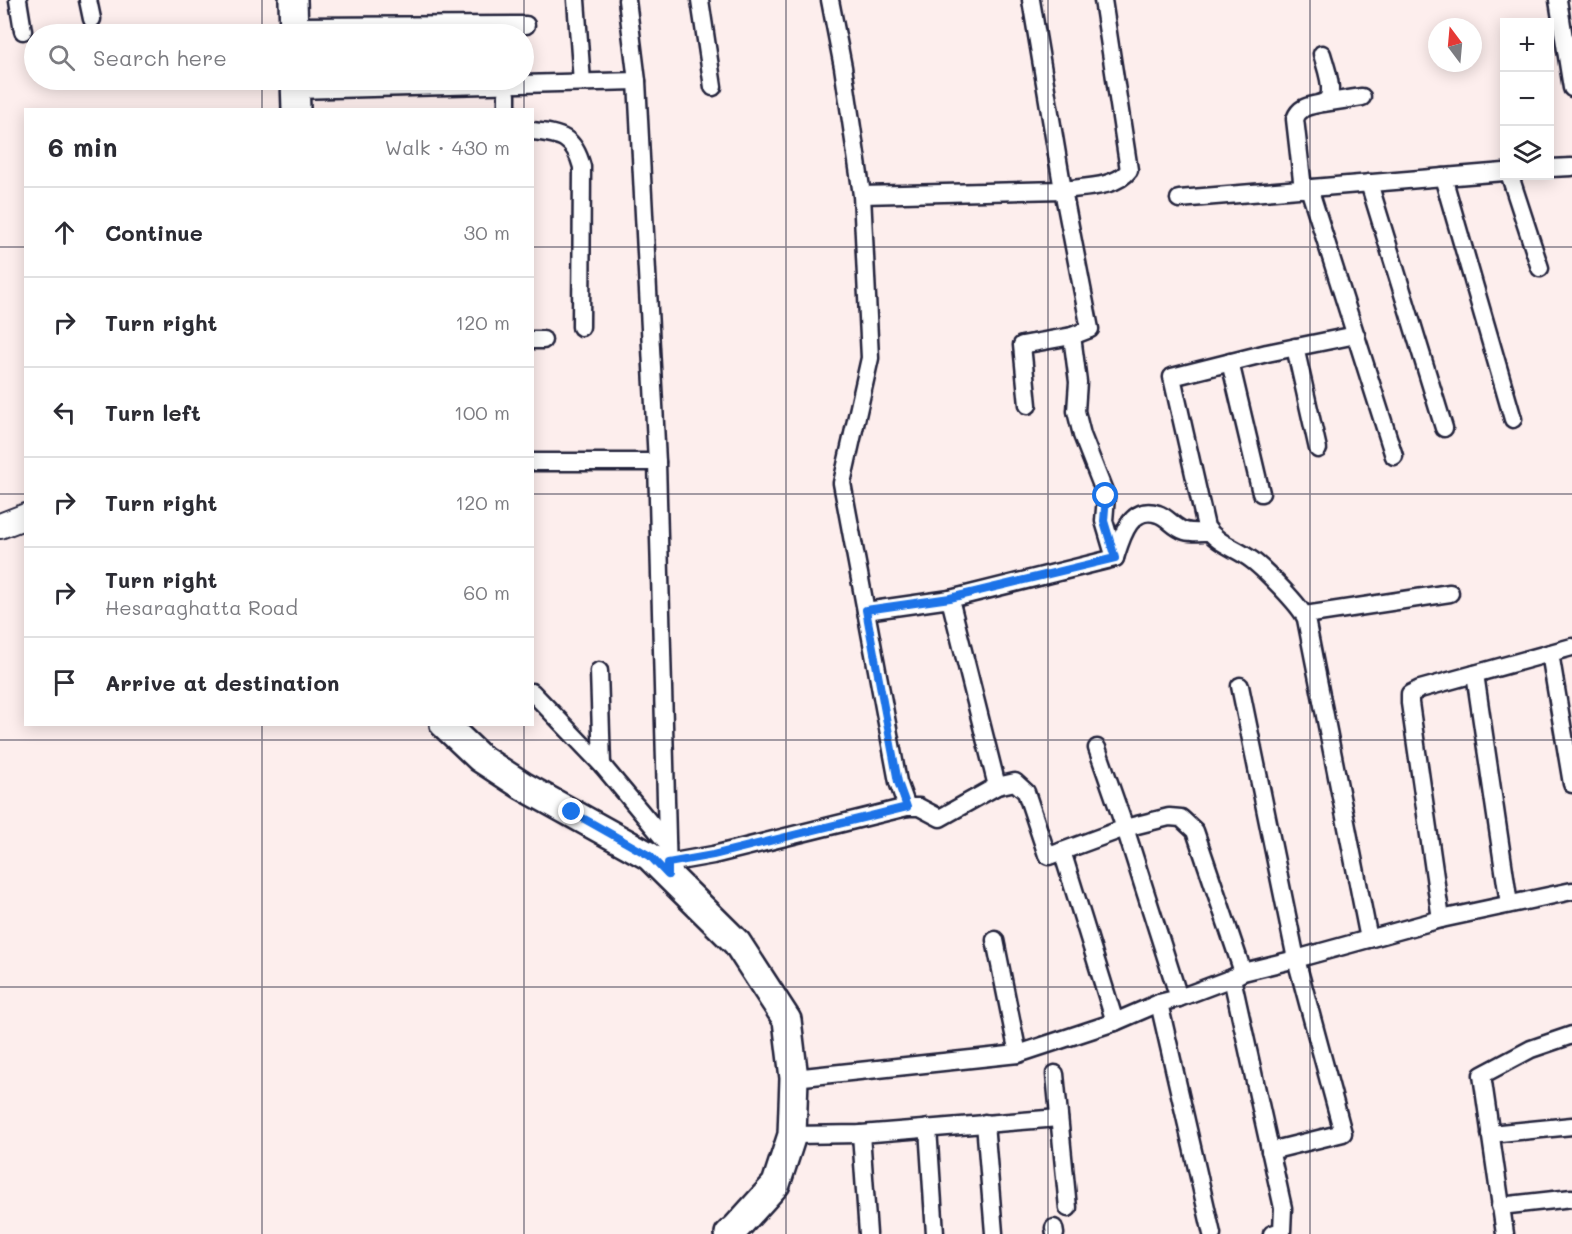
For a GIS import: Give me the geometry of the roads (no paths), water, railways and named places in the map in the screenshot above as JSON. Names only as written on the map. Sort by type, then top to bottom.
[{"type":"main road","points":[[446,726],[480,758],[523,786],[650,856],[668,869],[737,943],[787,1020],[794,1078],[792,1135],[776,1184],[735,1232]]},
{"type":"street","points":[[18,0],[22,31]]},
{"type":"street","points":[[88,0],[92,19]]},
{"type":"street","points":[[576,0],[582,82]]},
{"type":"street","points":[[627,0],[637,81],[657,462],[668,869],[713,855],[907,807],[919,807],[940,818],[1008,782],[1015,782],[1026,792],[1047,855],[1053,855],[1125,828],[1169,817],[1181,818],[1195,831],[1237,975],[1283,1208],[1282,1231],[1272,1234]]},
{"type":"street","points":[[700,0],[713,87]]},
{"type":"street","points":[[830,0],[843,67],[862,195],[870,358],[842,483],[898,782],[907,807]]},
{"type":"street","points":[[1028,405],[1022,345],[1072,336],[1090,328],[1031,0]]},
{"type":"street","points":[[862,195],[1064,190],[1115,181],[1125,175],[1129,170],[1103,0]]},
{"type":"street","points":[[1558,0],[1569,56],[1572,88]]},
{"type":"street","points":[[293,20],[479,24]]},
{"type":"street","points":[[1322,54],[1330,92],[1328,99],[1323,103]]},
{"type":"street","points":[[534,84],[637,81]]},
{"type":"street","points":[[295,93],[373,90]]},
{"type":"street","points":[[1362,97],[1304,107],[1298,111],[1295,118],[1306,188],[1394,456]]},
{"type":"street","points":[[534,131],[567,138],[578,150],[582,167],[581,327]]},
{"type":"street","points":[[1554,168],[1572,167]]},
{"type":"street","points":[[1179,199],[1500,172]]},
{"type":"street","points":[[1443,177],[1513,419]]},
{"type":"street","points":[[1511,180],[1540,268]]},
{"type":"street","points":[[1369,183],[1444,428]]},
{"type":"street","points":[[1356,335],[1172,377],[1206,527],[1218,540],[1252,560],[1305,615],[1369,939]]},
{"type":"street","points":[[1072,336],[1078,382],[1076,411],[1082,435],[1106,496],[1104,521],[1115,558]]},
{"type":"street","points":[[1295,348],[1318,449]]},
{"type":"street","points":[[1230,362],[1261,493]]},
{"type":"street","points":[[534,462],[657,462]]},
{"type":"street","points":[[1115,558],[1124,530],[1134,519],[1146,512],[1160,514],[1170,524],[1186,531],[1209,532]]},
{"type":"street","points":[[0,526],[24,517]]},
{"type":"street","points":[[866,610],[950,598],[1115,558]]},
{"type":"street","points":[[1305,615],[1450,592]]},
{"type":"street","points":[[950,598],[997,786]]},
{"type":"street","points":[[1441,919],[1410,694],[1420,689],[1572,647]]},
{"type":"street","points":[[1550,653],[1572,784]]},
{"type":"street","points":[[599,671],[602,765]]},
{"type":"street","points":[[1475,674],[1509,904]]},
{"type":"street","points":[[1240,686],[1296,959],[1343,1133],[1270,1151]]},
{"type":"street","points":[[534,694],[602,765],[668,843]]},
{"type":"street","points":[[1097,748],[1179,998]]},
{"type":"street","points":[[1062,851],[1115,1022]]},
{"type":"street","points":[[794,1078],[1018,1054],[1115,1022],[1159,1003],[1179,998],[1237,975],[1441,919],[1572,891]]},
{"type":"street","points":[[995,940],[1018,1054]]},
{"type":"street","points":[[1159,1003],[1212,1234]]},
{"type":"street","points":[[1504,1234],[1482,1075],[1531,1049],[1572,1035]]},
{"type":"street","points":[[1055,1074],[1068,1208]]},
{"type":"street","points":[[792,1135],[861,1134],[1059,1118]]},
{"type":"street","points":[[985,1124],[994,1233]]},
{"type":"street","points":[[1490,1134],[1572,1126]]},
{"type":"street","points":[[928,1128],[935,1234]]},
{"type":"street","points":[[861,1134],[868,1234]]},
{"type":"street","points":[[1500,1206],[1572,1198]]}]
